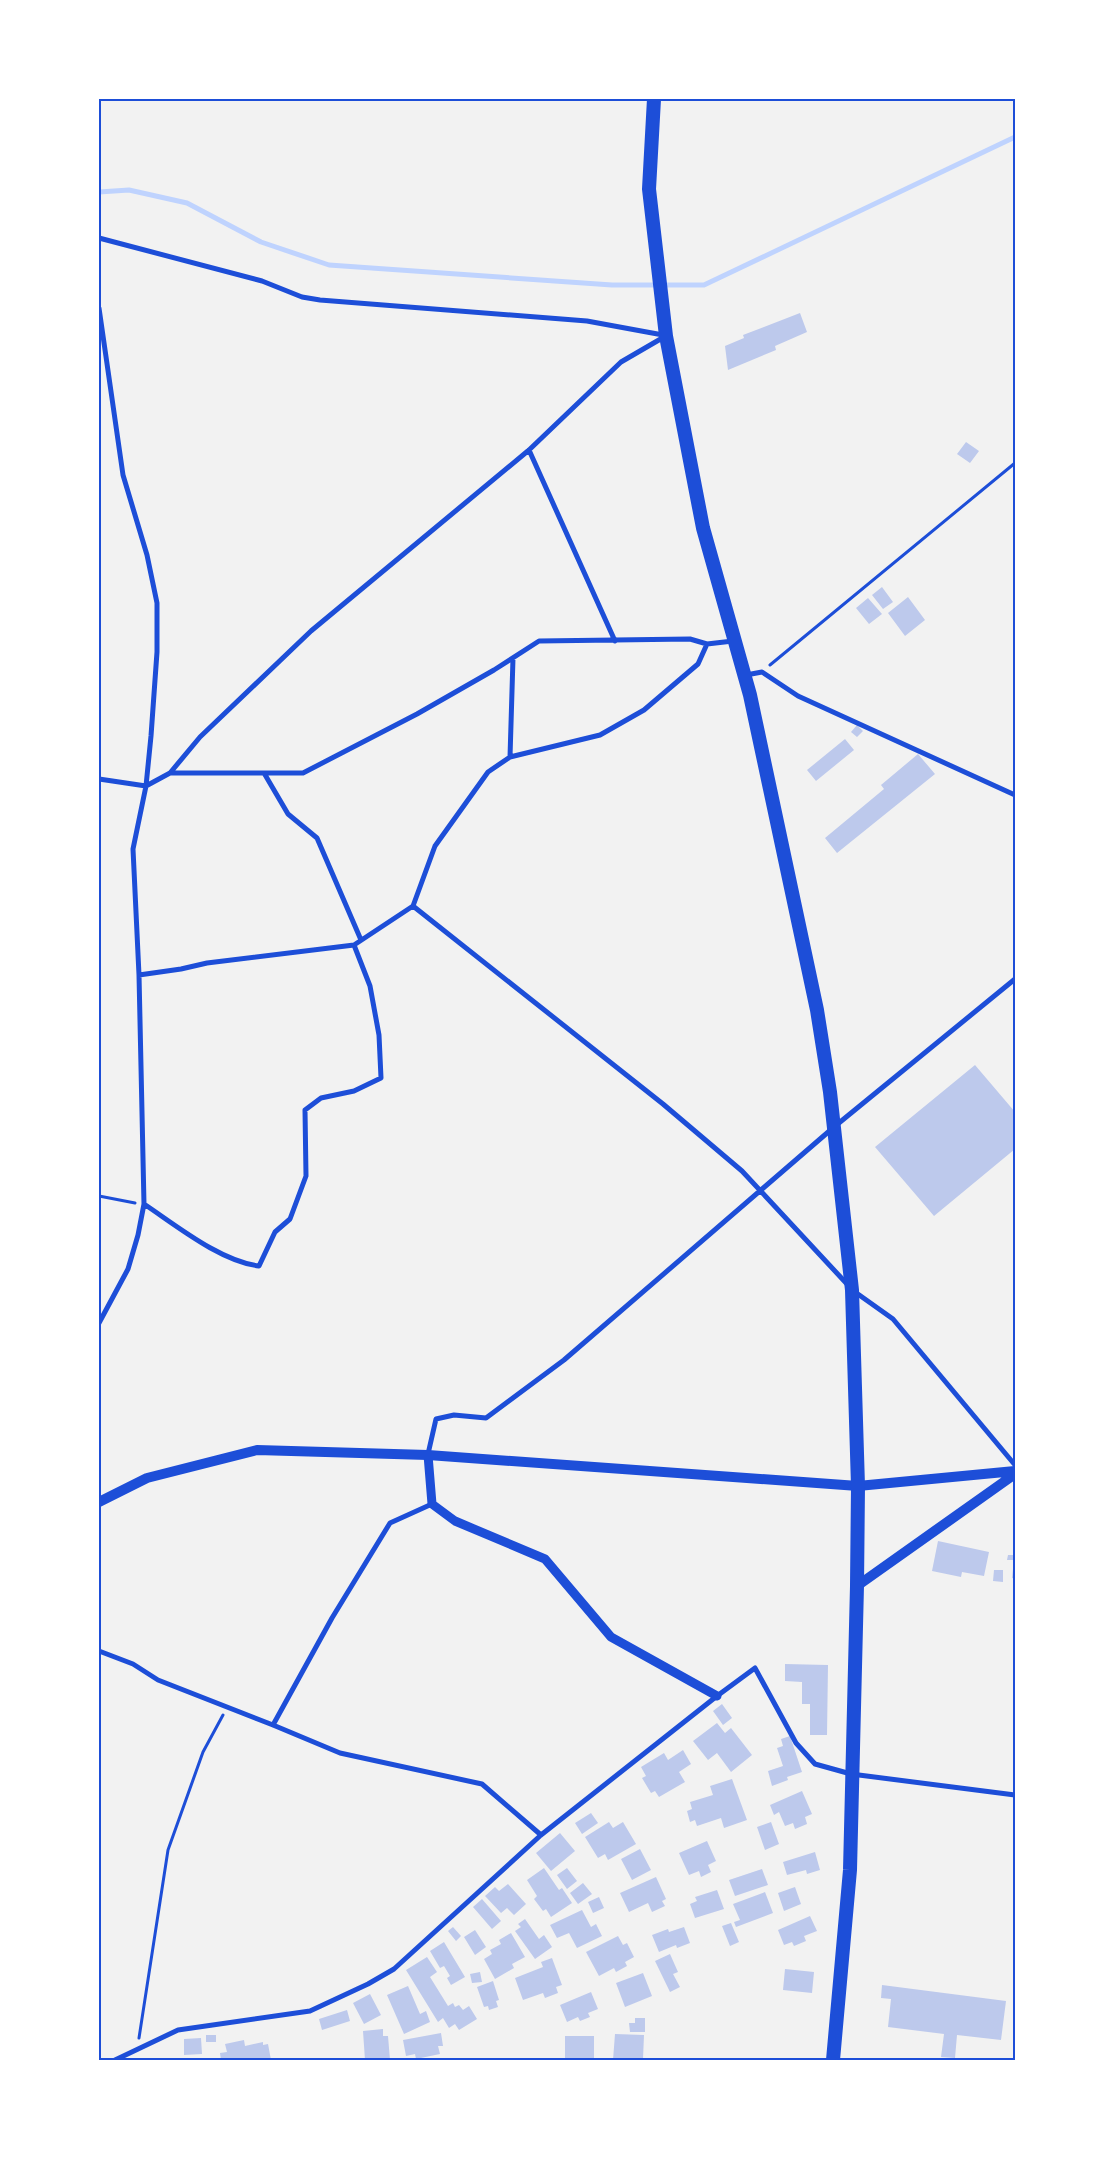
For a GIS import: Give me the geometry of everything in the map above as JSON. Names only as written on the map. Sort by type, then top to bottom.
[{"type":"highway","points":[[654,99],[649,189],[666,336],[703,528],[743,676],[750,695],[817,1010],[834,1127],[852,1290],[858,1486],[850,1870],[833,2060]]},
{"type":"main road","points":[[99,1502],[147,1478],[258,1450],[428,1455],[858,1486],[1015,1473]]},
{"type":"main road","points":[[857,1586],[1015,1473]]},
{"type":"street","points":[[99,238],[262,281],[302,297],[320,300],[587,320],[666,336]]},
{"type":"street","points":[[99,308],[123,475],[147,555],[157,602],[157,652],[146,786],[133,849],[139,975],[144,1204],[138,1235],[128,1269],[99,1323]]},
{"type":"street","points":[[99,779],[146,786],[170,773],[200,737],[311,631],[529,450],[621,362],[666,336]]},
{"type":"street","points":[[529,450],[615,641]]},
{"type":"street","points":[[170,773],[303,773],[417,714],[539,641],[690,639],[707,644],[734,640]]},
{"type":"street","points":[[139,975],[207,963],[354,945],[413,906],[435,846],[488,772],[510,757],[600,735],[644,710],[698,664],[707,644]]},
{"type":"street","points":[[510,757],[513,658]]},
{"type":"street","points":[[743,676],[762,672],[798,696],[1015,795]]},
{"type":"street","points":[[264,773],[288,814],[317,838],[361,940]]},
{"type":"street","points":[[413,906],[663,1104],[742,1171],[852,1290],[892,1319],[1015,1465]]},
{"type":"street","points":[[144,1204],[242,1264],[260,1266],[275,1232],[290,1219],[306,1176],[305,1110],[321,1098],[354,1091],[382,1078],[379,1035],[370,986],[354,945]]},
{"type":"street","points":[[717,1696],[611,1637],[546,1559],[455,1521],[432,1504],[428,1455],[436,1420],[454,1415],[486,1418],[564,1360],[834,1127],[1015,979]]},
{"type":"street","points":[[273,1725],[332,1618],[390,1523],[432,1504]]},
{"type":"street","points":[[99,1651],[133,1664],[158,1680],[340,1753],[482,1784],[540,1835]]},
{"type":"street","points":[[115,2060],[178,2030],[310,2011],[368,1984],[394,1969],[540,1835],[717,1696],[756,1668],[796,1743],[815,1764],[851,1774],[1015,1795]]},
{"type":"path","points":[[762,672],[1015,463]]},
{"type":"path","points":[[99,1196],[144,1204]]},
{"type":"path","points":[[138,2049],[168,1850],[203,1752],[227,1708]]},
{"type":"building","points":[[800,313],[807,332],[775,346],[776,350],[728,370],[725,346],[744,338],[743,335]]},
{"type":"building","points":[[966,442],[979,451],[970,463],[957,454]]},
{"type":"building","points":[[882,587],[893,602],[883,609],[872,595]]},
{"type":"building","points":[[908,597],[925,620],[905,636],[888,613]]},
{"type":"building","points":[[868,598],[882,614],[869,624],[856,608]]},
{"type":"building","points":[[857,725],[863,731],[857,737],[851,732]]},
{"type":"building","points":[[845,739],[854,750],[816,781],[807,770]]},
{"type":"building","points":[[918,754],[935,774],[837,853],[825,838],[884,789],[881,785]]},
{"type":"building","points":[[975,1065],[1015,1112],[1015,1149],[934,1216],[875,1147]]},
{"type":"building","points":[[938,1541],[989,1552],[984,1576],[962,1572],[961,1577],[932,1571]]},
{"type":"building","points":[[1008,1555],[1015,1555],[1015,1579],[1012,1578],[1014,1560],[1007,1560]]},
{"type":"building","points":[[994,1570],[1003,1570],[1003,1582],[993,1581]]},
{"type":"building","points":[[785,1664],[828,1665],[827,1735],[810,1735],[810,1704],[802,1704],[802,1682],[785,1681]]},
{"type":"building","points":[[722,1704],[732,1718],[723,1725],[713,1711]]},
{"type":"building","points":[[717,1723],[725,1733],[731,1728],[752,1755],[731,1772],[717,1753],[708,1760],[693,1741]]},
{"type":"building","points":[[790,1736],[802,1772],[787,1777],[788,1780],[772,1786],[768,1771],[783,1766],[777,1748],[783,1746],[781,1739]]},
{"type":"building","points":[[683,1750],[691,1764],[679,1772],[685,1782],[659,1797],[655,1791],[651,1793],[642,1778],[646,1776],[641,1767],[664,1753],[668,1760]]},
{"type":"building","points":[[732,1779],[747,1820],[724,1828],[721,1818],[697,1826],[695,1820],[690,1822],[687,1811],[692,1809],[690,1802],[713,1795],[710,1786]]},
{"type":"building","points":[[802,1791],[812,1814],[805,1817],[807,1824],[795,1829],[793,1823],[785,1826],[779,1812],[774,1815],[770,1805]]},
{"type":"building","points":[[591,1813],[598,1823],[582,1834],[575,1823]]},
{"type":"building","points":[[609,1822],[613,1828],[623,1822],[636,1844],[608,1860],[605,1854],[598,1858],[585,1837]]},
{"type":"building","points":[[771,1822],[779,1844],[765,1850],[757,1827]]},
{"type":"building","points":[[560,1833],[575,1851],[551,1871],[536,1853]]},
{"type":"building","points":[[707,1841],[716,1861],[708,1865],[711,1872],[701,1877],[699,1871],[689,1875],[679,1853]]},
{"type":"building","points":[[640,1849],[651,1870],[632,1880],[621,1859]]},
{"type":"building","points":[[815,1852],[820,1870],[807,1874],[806,1870],[787,1875],[783,1862]]},
{"type":"building","points":[[544,1868],[559,1890],[562,1888],[572,1903],[551,1917],[546,1909],[543,1911],[534,1899],[537,1896],[527,1880]]},
{"type":"building","points":[[567,1868],[577,1881],[567,1889],[557,1875]]},
{"type":"building","points":[[762,1869],[768,1885],[735,1896],[729,1880]]},
{"type":"building","points":[[656,1877],[666,1899],[662,1901],[665,1906],[652,1912],[648,1903],[629,1912],[620,1893]]},
{"type":"building","points":[[583,1883],[592,1894],[578,1904],[570,1893]]},
{"type":"building","points":[[508,1884],[526,1904],[514,1915],[507,1908],[501,1913],[485,1896],[495,1887],[499,1891]]},
{"type":"building","points":[[795,1887],[801,1904],[784,1911],[778,1893]]},
{"type":"building","points":[[717,1890],[724,1909],[695,1918],[690,1904],[697,1901],[695,1897]]},
{"type":"building","points":[[765,1892],[773,1913],[736,1927],[734,1922],[740,1920],[733,1904]]},
{"type":"building","points":[[599,1897],[604,1908],[593,1913],[588,1902]]},
{"type":"building","points":[[482,1899],[501,1921],[492,1929],[473,1907]]},
{"type":"building","points":[[582,1910],[591,1927],[596,1924],[602,1936],[577,1948],[569,1933],[557,1938],[550,1925]]},
{"type":"building","points":[[810,1916],[817,1931],[804,1936],[806,1941],[794,1946],[792,1942],[784,1945],[778,1930]]},
{"type":"building","points":[[525,1919],[539,1939],[544,1935],[552,1947],[535,1959],[515,1931],[521,1927],[518,1924]]},
{"type":"building","points":[[731,1923],[739,1942],[730,1946],[722,1926]]},
{"type":"building","points":[[453,1927],[461,1936],[456,1941],[448,1931]]},
{"type":"building","points":[[684,1927],[690,1943],[677,1948],[676,1945],[659,1952],[652,1935],[668,1929],[669,1932]]},
{"type":"building","points":[[475,1930],[486,1947],[475,1955],[464,1937]]},
{"type":"building","points":[[511,1933],[525,1957],[512,1964],[514,1968],[495,1979],[484,1959],[492,1954],[490,1950],[501,1944],[499,1940]]},
{"type":"building","points":[[618,1936],[623,1945],[627,1943],[634,1957],[625,1962],[627,1966],[616,1972],[614,1968],[599,1976],[586,1952]]},
{"type":"building","points":[[444,1942],[465,1977],[451,1985],[447,1978],[450,1976],[444,1966],[440,1968],[430,1951]]},
{"type":"building","points":[[670,1954],[678,1972],[673,1974],[680,1987],[670,1992],[655,1961]]},
{"type":"building","points":[[427,1957],[437,1972],[430,1977],[448,2006],[453,2003],[455,2007],[459,2005],[463,2010],[469,2006],[477,2019],[459,2030],[455,2024],[449,2028],[443,2018],[438,2022],[406,1970]]},
{"type":"building","points":[[552,1958],[562,1985],[556,1987],[558,1993],[545,1998],[543,1993],[523,2000],[515,1978],[543,1967],[541,1962]]},
{"type":"building","points":[[785,1969],[814,1972],[812,1993],[783,1990]]},
{"type":"building","points":[[480,1972],[482,1982],[472,1983],[470,1974]]},
{"type":"building","points":[[643,1973],[652,1996],[625,2007],[616,1983]]},
{"type":"building","points":[[493,1981],[499,2000],[496,2001],[498,2007],[489,2010],[488,2006],[484,2007],[477,1987]]},
{"type":"building","points":[[882,1985],[1006,2001],[1001,2040],[957,2035],[955,2058],[941,2057],[944,2034],[888,2027],[891,1999],[881,1998]]},
{"type":"building","points":[[408,1986],[420,2014],[426,2011],[430,2022],[404,2034],[387,1995]]},
{"type":"building","points":[[591,1992],[598,2009],[588,2013],[590,2017],[580,2021],[578,2017],[567,2022],[560,2005]]},
{"type":"building","points":[[370,1994],[381,2015],[364,2024],[353,2003]]},
{"type":"building","points":[[347,2010],[350,2021],[322,2030],[319,2019]]},
{"type":"building","points":[[635,2018],[645,2018],[645,2032],[630,2032],[629,2023],[635,2023]]},
{"type":"building","points":[[383,2029],[383,2036],[388,2036],[390,2060],[365,2060],[363,2031]]},
{"type":"building","points":[[441,2033],[443,2046],[438,2046],[440,2054],[416,2059],[415,2054],[406,2056],[403,2040]]},
{"type":"building","points":[[615,2034],[644,2035],[643,2059],[613,2060]]},
{"type":"building","points":[[206,2035],[216,2035],[216,2042],[206,2042]]},
{"type":"building","points":[[565,2036],[594,2036],[594,2060],[565,2060]]},
{"type":"building","points":[[201,2038],[202,2054],[184,2055],[184,2039]]},
{"type":"building","points":[[244,2040],[245,2046],[263,2042],[263,2045],[268,2044],[271,2060],[221,2060],[220,2053],[227,2052],[225,2044]]},
{"type":"waterway","points":[[99,192],[129,190],[187,203],[261,242],[329,265],[612,285],[704,285],[1015,137]]}]
